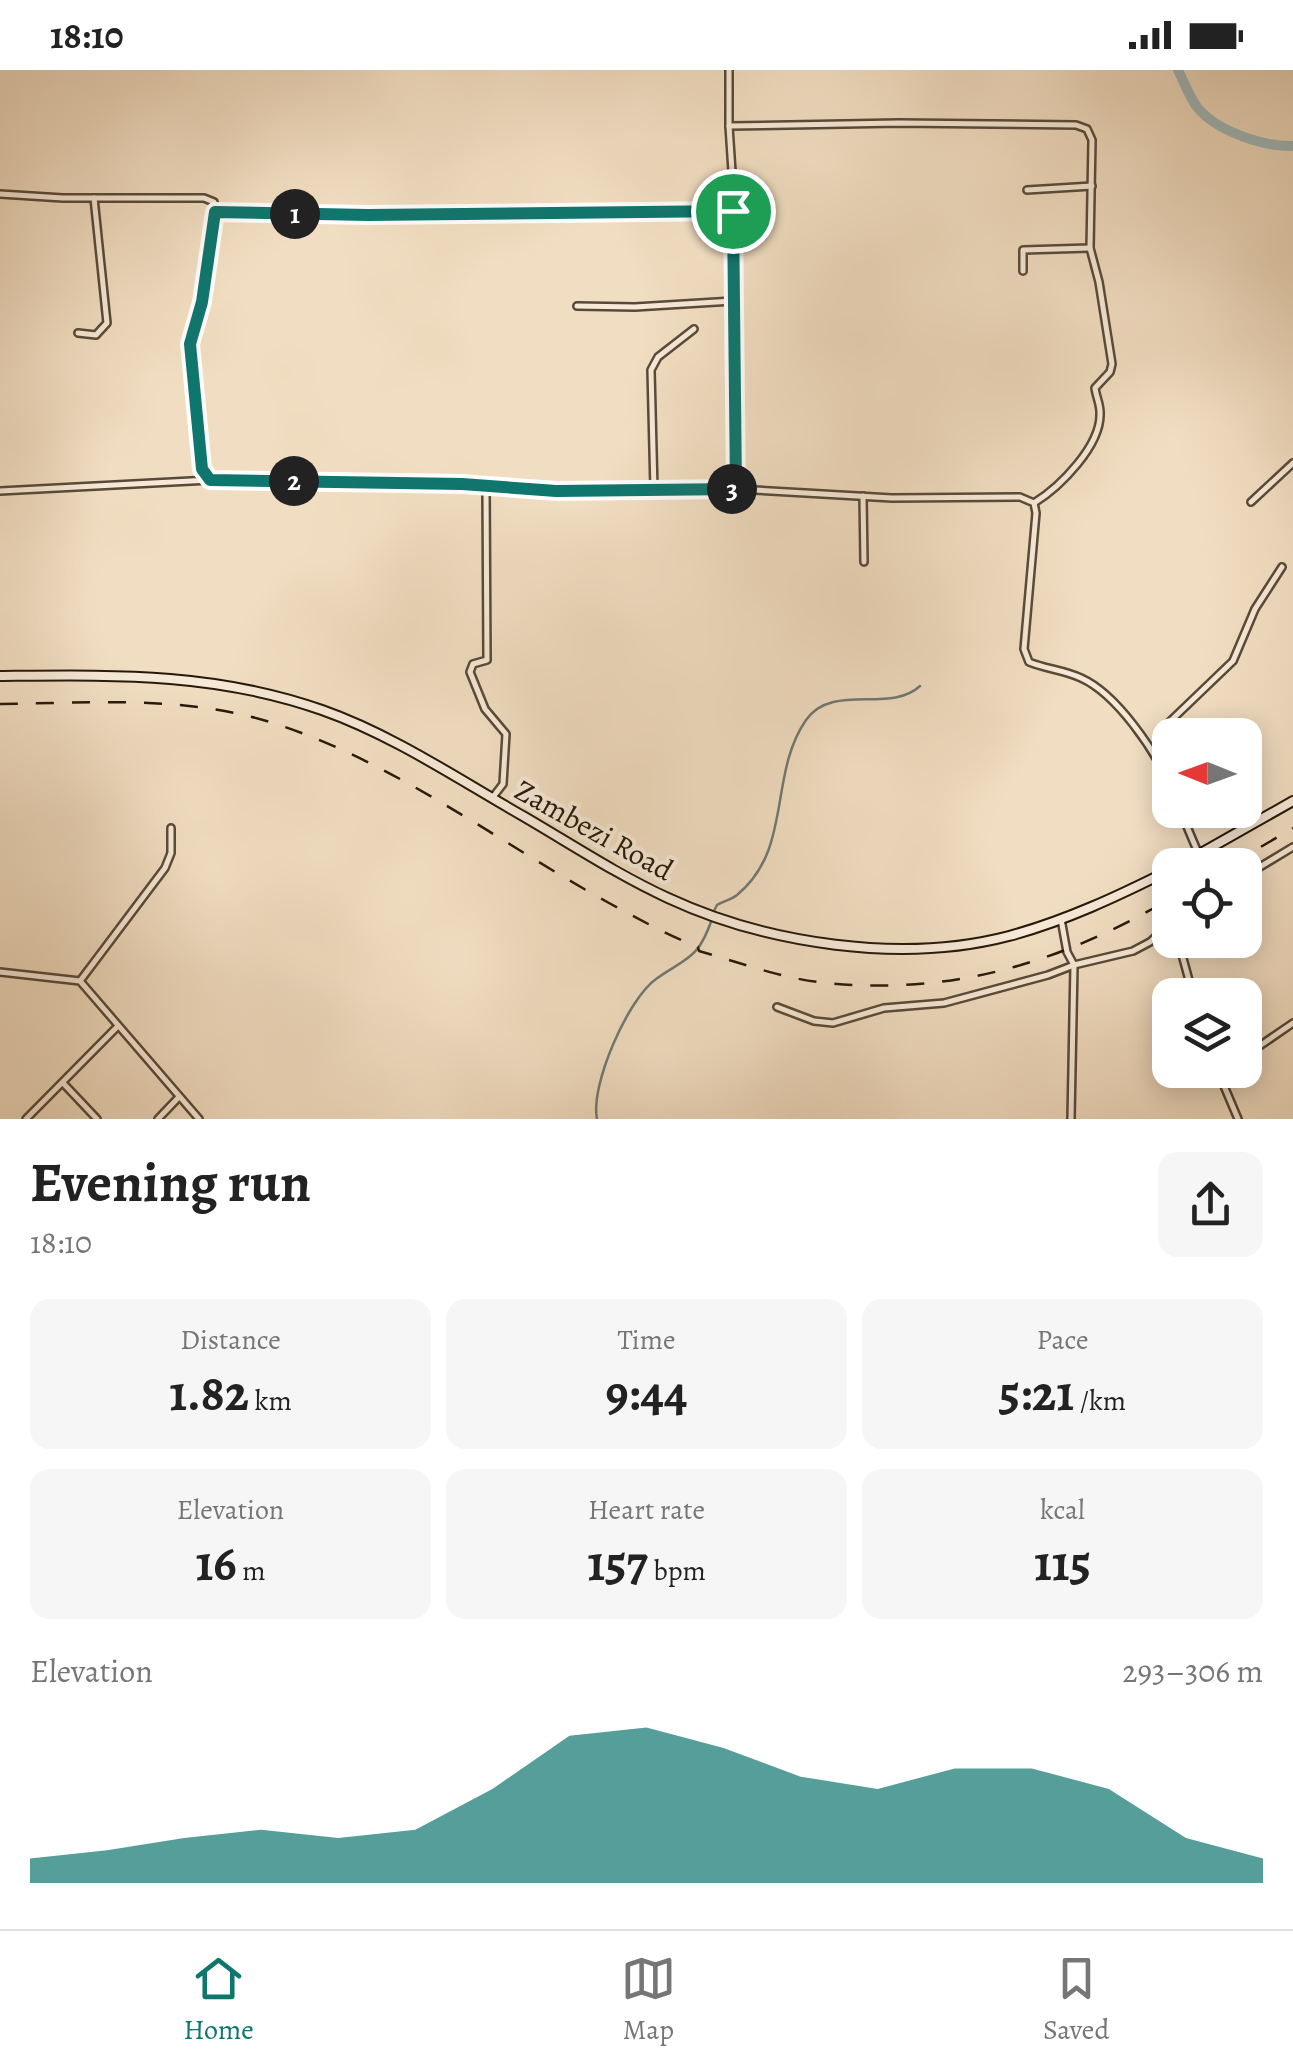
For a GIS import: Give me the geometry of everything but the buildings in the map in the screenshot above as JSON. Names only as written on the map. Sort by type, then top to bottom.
[{"type":"main road","name":"Zambezi Road","points":[[0,676],[146,675],[223,684],[326,711],[382,736],[666,897],[714,918],[785,939],[848,946],[919,947],[1006,937],[1114,898],[1152,879]]},
{"type":"main road","points":[[1211,848],[1293,801]]},
{"type":"street","points":[[729,70],[736,489]]},
{"type":"street","points":[[0,491],[210,480],[556,491],[736,489],[863,496],[1004,496],[1034,502],[1048,494],[1082,458],[1100,419],[1095,388],[1112,364],[1090,248],[1092,140],[1087,129],[1076,125],[899,123],[730,126]]},
{"type":"street","points":[[1026,190],[1092,186]]},
{"type":"street","points":[[0,194],[212,200],[215,212],[190,356],[202,469],[210,480]]},
{"type":"street","points":[[78,333],[96,335],[106,323],[94,198]]},
{"type":"street","points":[[215,212],[368,215],[733,211]]},
{"type":"street","points":[[1022,271],[1024,250],[1090,248]]},
{"type":"street","points":[[577,306],[734,301]]},
{"type":"street","points":[[654,490],[651,370],[658,357],[694,330]]},
{"type":"street","points":[[1251,502],[1293,463]]},
{"type":"street","points":[[486,486],[487,660],[473,664],[470,672],[485,710],[506,734],[503,784],[492,798]]},
{"type":"street","points":[[863,496],[864,562]]},
{"type":"street","points":[[1034,502],[1024,648],[1029,662],[1084,679],[1108,694],[1152,748]]},
{"type":"street","points":[[1174,718],[1233,661],[1256,609],[1282,567]]},
{"type":"street","points":[[80,982],[166,868],[172,828]]},
{"type":"street","points":[[1262,865],[1293,846]]},
{"type":"street","points":[[1061,919],[1067,952],[1074,965],[1071,1119]]},
{"type":"street","points":[[777,1006],[814,1021],[837,1022],[884,1008],[944,1004],[1134,951],[1152,940]]},
{"type":"street","points":[[0,972],[80,982],[198,1119]]},
{"type":"street","points":[[1262,1044],[1293,1023]]},
{"type":"street","points":[[26,1119],[118,1026]]},
{"type":"street","points":[[62,1084],[97,1119]]},
{"type":"street","points":[[1227,1088],[1238,1119]]},
{"type":"street","points":[[158,1119],[178,1098]]},
{"type":"waterway","points":[[1178,70],[1205,116],[1255,140],[1293,146]]},
{"type":"waterway","points":[[714,911],[717,905],[737,895],[766,856],[787,764],[806,720],[831,703],[893,698],[920,686]]},
{"type":"waterway","points":[[597,1119],[599,1086],[623,1023],[645,989],[702,943],[712,919]]},
{"type":"railway","points":[[0,704],[172,704],[273,723],[318,739],[404,781],[568,879],[698,947],[699,951],[803,980],[866,985],[957,979],[1044,958],[1152,909]]},
{"type":"railway","points":[[1259,848],[1293,828]]},
{"type":"route","points":[[733,211],[736,489],[556,491],[462,484],[210,480],[202,469],[190,344],[202,302],[215,212],[368,215],[733,211]]}]
